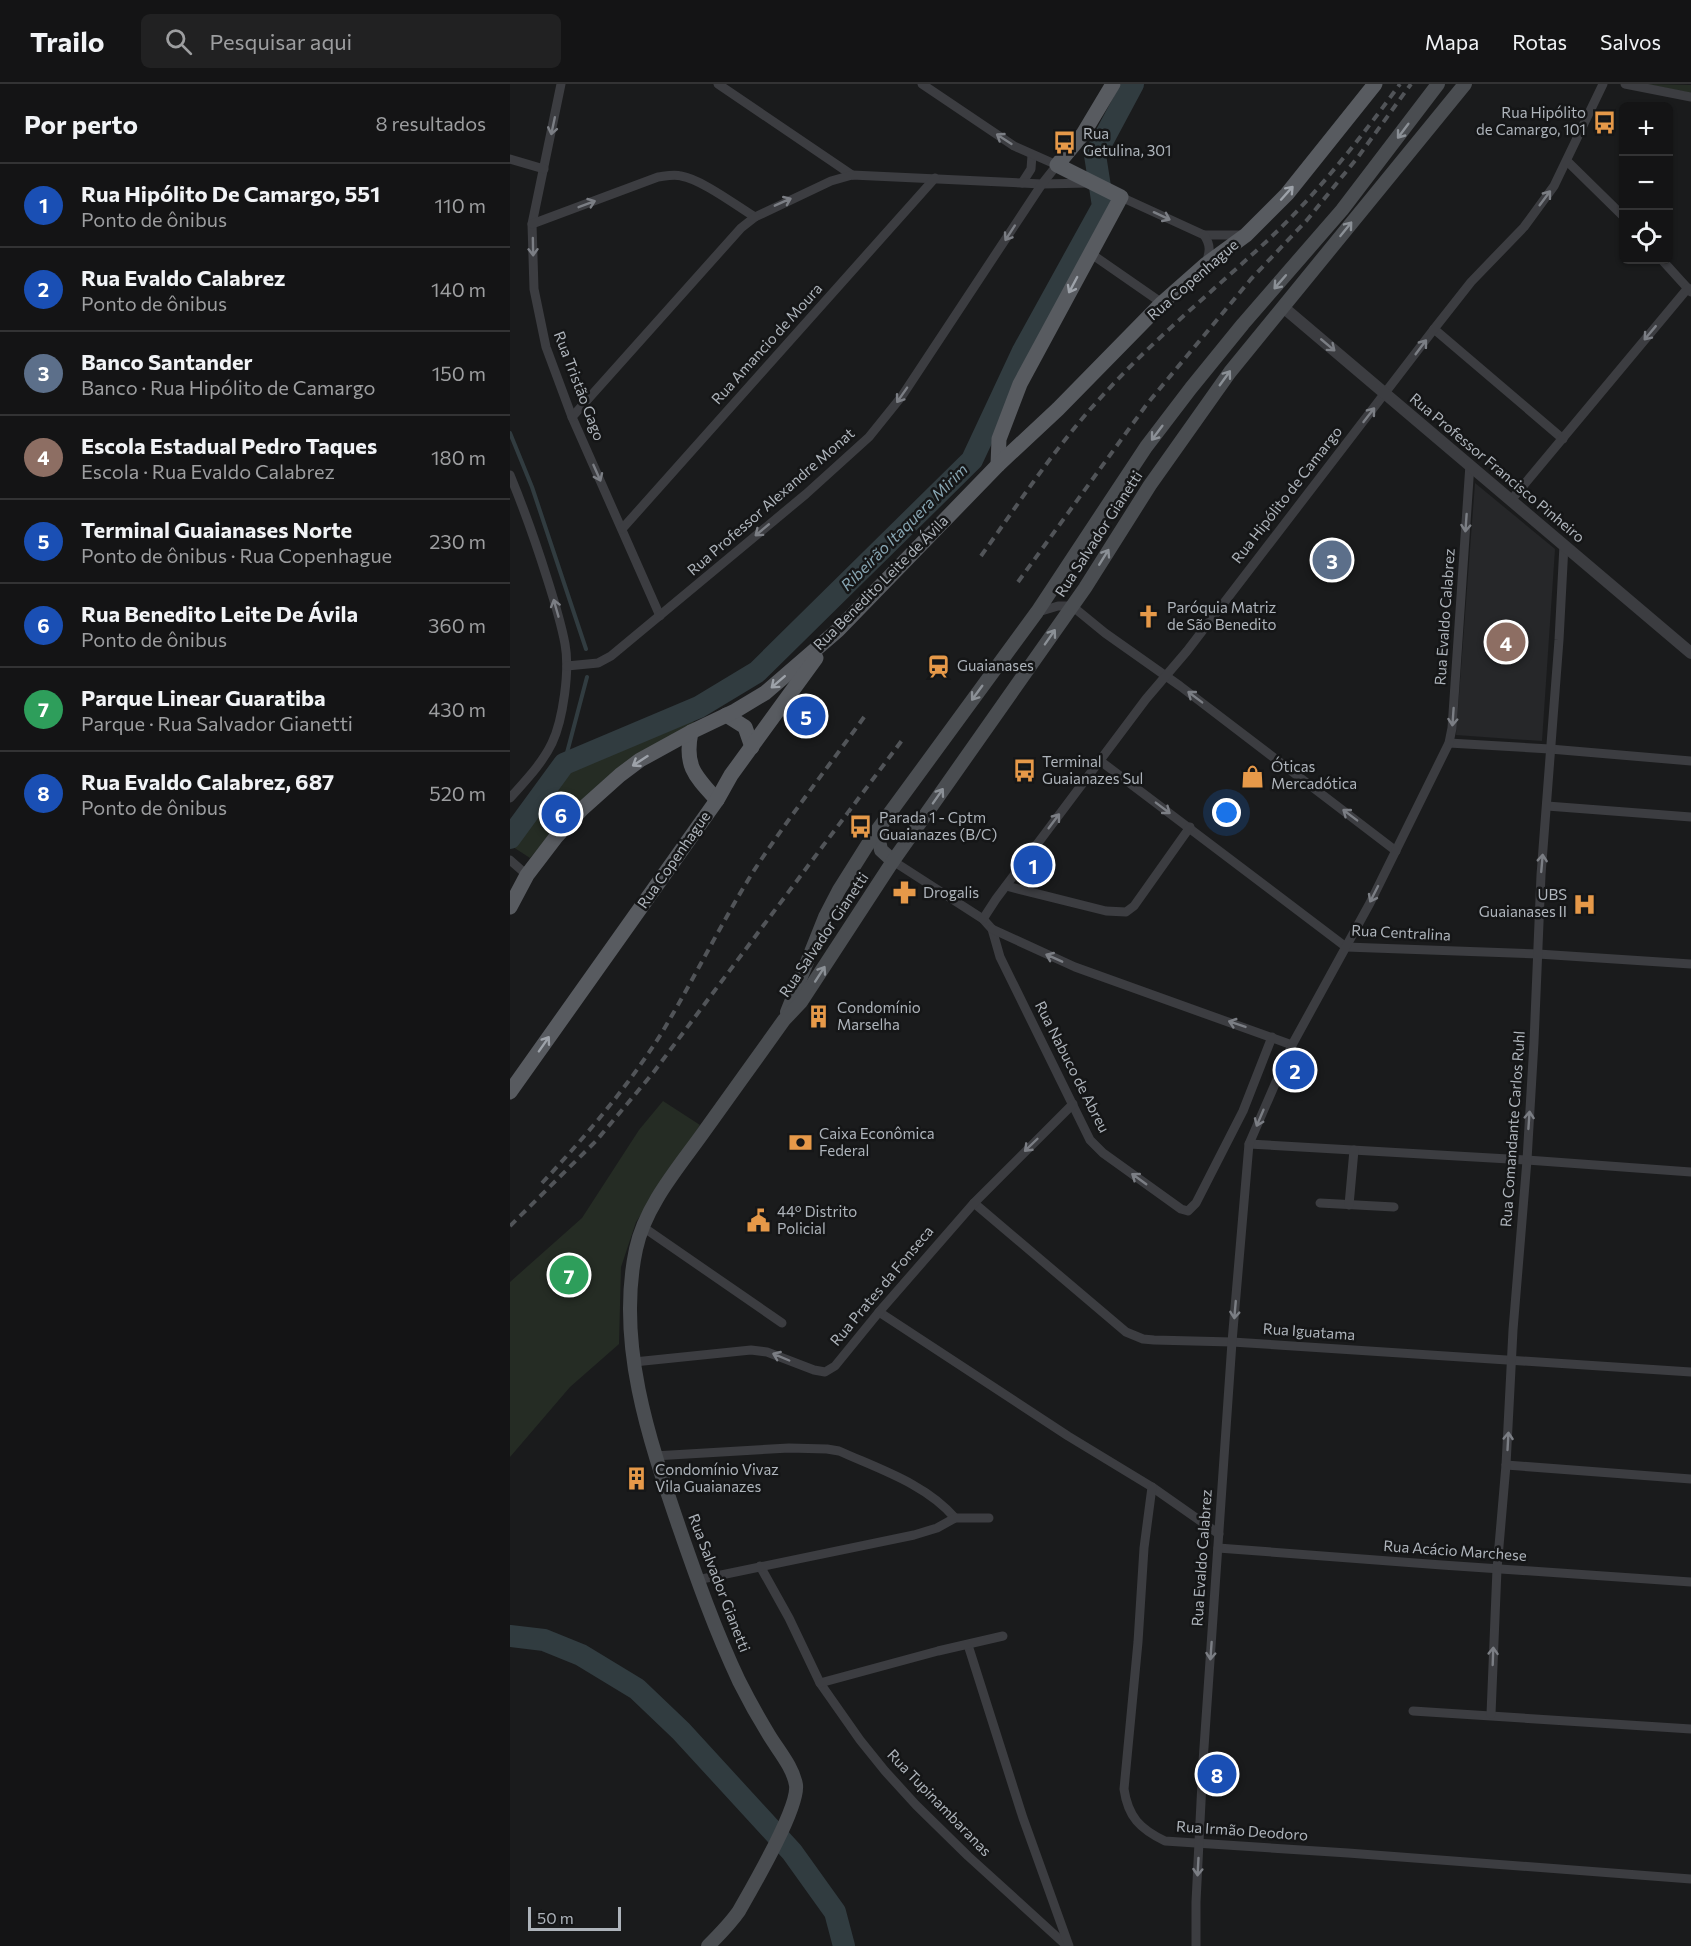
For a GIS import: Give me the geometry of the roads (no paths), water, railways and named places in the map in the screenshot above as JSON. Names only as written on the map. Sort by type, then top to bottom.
[{"type":"main road","points":[[998,465],[999,439],[1020,384],[1090,253],[1117,195],[1057,165],[1083,134],[1113,84]]},
{"type":"main road","name":"Rua Copenhague","points":[[998,465],[1058,410],[1162,303],[1205,265],[1246,235],[1287,194],[1375,84]]},
{"type":"main road","name":"Rua Salvador Gianetti","points":[[784,1020],[825,917],[839,890],[877,831],[1037,612],[1146,447],[1243,324],[1342,210],[1438,84]]},
{"type":"main road","name":"Rua Salvador Gianetti","points":[[708,1946],[738,1912],[767,1859],[795,1797],[796,1785],[792,1772],[759,1719],[740,1682],[697,1580],[654,1456],[631,1338],[632,1275],[643,1227],[658,1199],[687,1156],[784,1020],[801,1002],[893,861],[1072,606],[1189,428],[1230,372],[1465,84]]},
{"type":"main road","name":"Rua Benedito Leite de Ávila","points":[[510,907],[527,875],[556,837],[582,809],[640,760],[765,693],[838,630],[998,465]]},
{"type":"main road","name":"Rua Copenhague","points":[[510,1092],[717,800],[731,775],[813,661],[832,642],[838,630]]},
{"type":"main road","points":[[726,715],[745,727],[752,747]]},
{"type":"main road","points":[[691,732],[688,754],[690,765],[698,779],[717,800]]},
{"type":"main road","points":[[698,779],[731,775]]},
{"type":"main road","points":[[877,831],[881,850],[893,861]]},
{"type":"street","name":"Rua Tristão Gago","points":[[561,84],[532,224],[536,300],[546,347],[572,417],[660,616]]},
{"type":"street","points":[[718,84],[852,176]]},
{"type":"street","points":[[922,84],[997,135],[1032,155],[1057,165]]},
{"type":"street","name":"Rua Hipólito de Camargo","points":[[983,919],[1146,699],[1166,677],[1434,329],[1471,282],[1524,227],[1554,186],[1603,84]]},
{"type":"street","points":[[1625,84],[1691,97]]},
{"type":"street","points":[[1022,183],[1031,169],[1032,155]]},
{"type":"street","points":[[510,159],[544,169]]},
{"type":"street","points":[[1567,161],[1619,214]]},
{"type":"street","name":"Rua Professor Alexandre Monat","points":[[567,666],[597,663],[611,656],[806,494],[870,437],[902,396],[1042,184],[1057,165]]},
{"type":"street","points":[[532,224],[658,177],[671,175],[695,180],[755,217]]},
{"type":"street","points":[[572,417],[741,228],[755,217],[831,181],[852,176],[1094,185]]},
{"type":"street","name":"Rua Amancio de Moura","points":[[622,530],[935,178]]},
{"type":"street","points":[[1117,195],[1204,235],[1246,235]]},
{"type":"street","points":[[1204,235],[1210,253],[1205,265]]},
{"type":"street","points":[[1090,253],[1162,303]]},
{"type":"street","points":[[1512,499],[1689,290],[1666,264]]},
{"type":"street","name":"Rua Professor Francisco Pinheiro","points":[[1283,308],[1512,499],[1691,653]]},
{"type":"street","points":[[1434,329],[1563,439]]},
{"type":"street","name":"Rua Evaldo Calabrez","points":[[1196,1946],[1199,1844],[1218,1548],[1232,1342],[1249,1144],[1292,1045],[1346,947],[1449,743],[1453,717],[1470,464]]},
{"type":"street","points":[[510,475],[528,516],[556,609],[566,645],[567,666],[561,710],[553,741],[536,768],[510,798]]},
{"type":"street","name":"Rua Comandante Carlos Ruhl","points":[[1491,1714],[1497,1569],[1527,1160],[1546,807],[1564,545]]},
{"type":"street","points":[[1037,612],[1058,606],[1072,606],[1396,850]]},
{"type":"street","points":[[1449,743],[1691,761]]},
{"type":"street","name":"Rua Centralina","points":[[1100,760],[1346,947],[1538,954],[1691,964]]},
{"type":"street","points":[[1546,807],[1691,817]]},
{"type":"street","points":[[1006,886],[1106,911],[1126,912],[1134,906],[1190,827]]},
{"type":"street","points":[[510,860],[527,875]]},
{"type":"street","name":"Rua Nabuco de Abreu","points":[[893,861],[983,919],[992,929],[1000,957],[1090,1140],[1103,1154],[1178,1207],[1188,1211],[1196,1203],[1243,1111],[1272,1037]]},
{"type":"street","points":[[992,929],[1075,967],[1292,1045]]},
{"type":"street","name":"Rua Prates da Fonseca","points":[[634,1362],[752,1350],[767,1352],[799,1366],[825,1372],[835,1366],[974,1203],[1073,1104]]},
{"type":"street","points":[[1249,1144],[1691,1172]]},
{"type":"street","points":[[1349,1204],[1354,1150]]},
{"type":"street","name":"Rua Iguatama","points":[[974,1203],[1126,1332],[1143,1339],[1232,1342],[1691,1372]]},
{"type":"street","points":[[1320,1203],[1394,1208]]},
{"type":"street","points":[[643,1227],[782,1323]]},
{"type":"street","points":[[879,1312],[1049,1424],[1152,1487],[1219,1534]]},
{"type":"street","points":[[654,1456],[789,1448],[839,1451],[922,1490],[940,1502],[955,1518]]},
{"type":"street","points":[[1506,1465],[1691,1479]]},
{"type":"street","name":"Rua Irmão Deodoro","points":[[1152,1487],[1144,1548],[1138,1642],[1124,1788],[1126,1803],[1132,1816],[1151,1834],[1165,1841],[1199,1844],[1691,1879]]},
{"type":"street","points":[[697,1580],[914,1535],[937,1528],[955,1518],[989,1518]]},
{"type":"street","name":"Rua Acácio Marchese","points":[[1218,1548],[1691,1582]]},
{"type":"street","name":"Rua Tupinambaranas","points":[[760,1566],[789,1618],[820,1683],[860,1740],[894,1782],[968,1856],[1068,1946]]},
{"type":"street","points":[[820,1683],[1003,1636]]},
{"type":"street","points":[[968,1645],[1023,1818],[1068,1946]]},
{"type":"street","points":[[1413,1711],[1491,1714],[1691,1729]]},
{"type":"waterway","name":"Ribeirão Itaquera Mirim","points":[[510,838],[564,764],[699,707],[757,672],[972,460],[1023,351],[1103,206],[1095,155],[1133,84]]},
{"type":"waterway","points":[[510,433],[532,487],[586,649]]},
{"type":"waterway","points":[[564,764],[587,677]]},
{"type":"waterway","points":[[510,1636],[544,1640],[581,1655],[637,1689],[681,1731],[792,1852],[835,1912],[844,1946]]},
{"type":"railway","points":[[981,556],[1040,472],[1088,412],[1144,353],[1268,240],[1304,204],[1354,145],[1400,84]]},
{"type":"railway","points":[[1018,582],[1147,404],[1251,279],[1307,220],[1358,157],[1411,84]]},
{"type":"railway","points":[[542,1183],[605,1111],[648,1054],[753,872],[867,713]]},
{"type":"railway","points":[[510,1226],[596,1141],[653,1073],[903,739]]},
{"type":"place","name":"Rua Hipólito de Camargo, 101","points":[[1604,122]]},
{"type":"place","name":"Rua Getulina, 301","points":[[1065,143]]},
{"type":"place","name":"Banco Santander","points":[[1332,560]]},
{"type":"place","name":"Paróquia Matriz de São Benedito","points":[[1149,617]]},
{"type":"place","name":"Escola Estadual Pedro Taques","points":[[1506,642]]},
{"type":"place","name":"Guaianases","points":[[939,666]]},
{"type":"place","name":"Terminal Guaianases Norte","points":[[806,716]]},
{"type":"place","name":"Terminal Guaianazes Sul","points":[[1024,771]]},
{"type":"place","name":"Óticas Mercadótica","points":[[1253,776]]},
{"type":"place","name":"Rua Benedito Leite De Ávila","points":[[561,814]]},
{"type":"place","name":"Parada 1 - Cptm Guaianazes (B/C)","points":[[861,827]]},
{"type":"place","name":"Rua Hipólito De Camargo, 551","points":[[1033,865]]},
{"type":"place","name":"Drogalis","points":[[905,893]]},
{"type":"place","name":"UBS Guaianases II","points":[[1585,904]]},
{"type":"place","name":"Condomínio Marselha","points":[[819,1017]]},
{"type":"place","name":"Rua Evaldo Calabrez","points":[[1295,1070]]},
{"type":"place","name":"Caixa Econômica Federal","points":[[801,1143]]},
{"type":"place","name":"44º Distrito Policial","points":[[759,1221]]},
{"type":"place","name":"Parque Linear Guaratiba","points":[[569,1275]]},
{"type":"place","name":"Condomínio Vivaz Vila Guaianazes","points":[[637,1479]]},
{"type":"place","name":"Rua Evaldo Calabrez, 687","points":[[1217,1774]]}]
